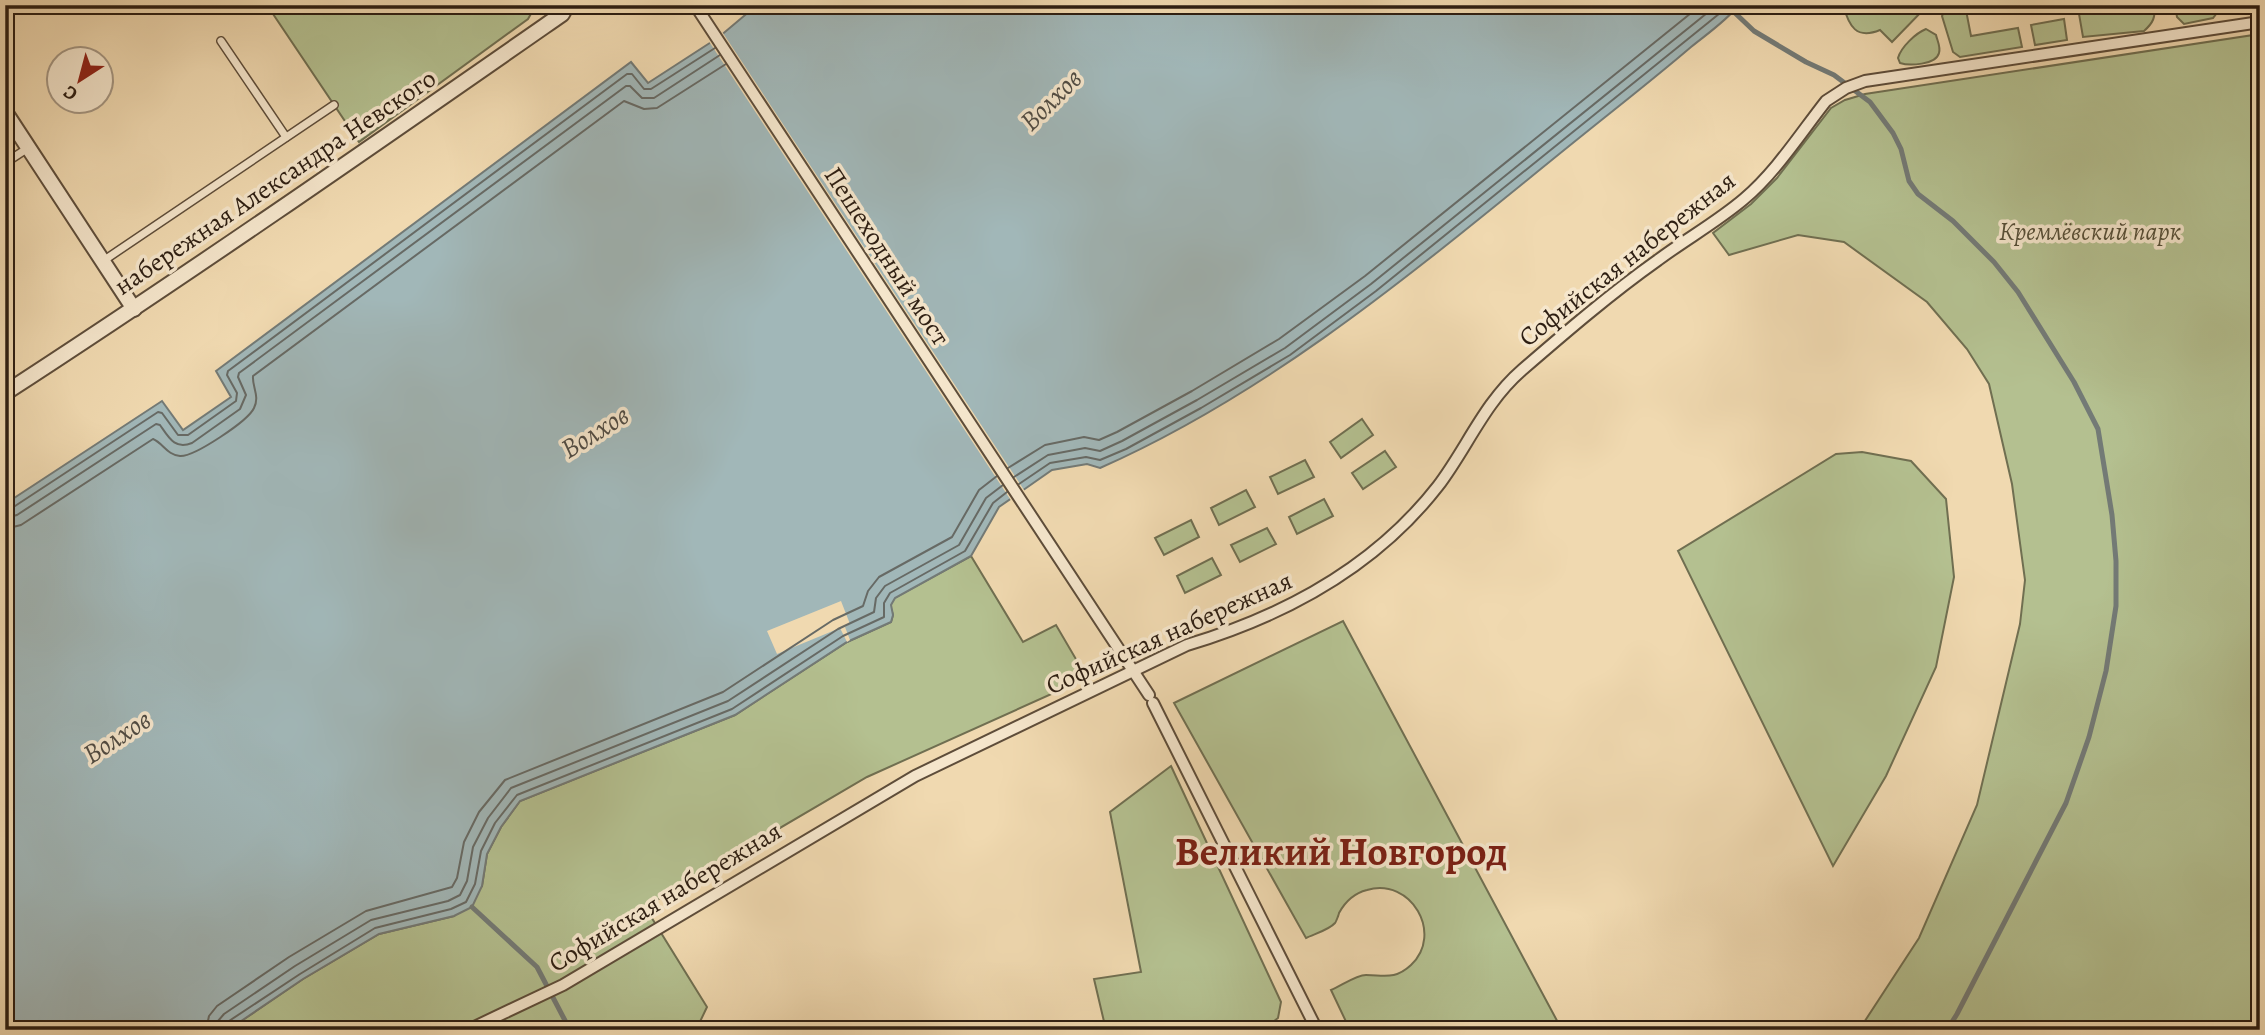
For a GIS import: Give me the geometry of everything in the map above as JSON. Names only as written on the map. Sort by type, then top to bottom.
[{"type":"street","name":"набережная Александра Невского","points":[[5,393],[134,309],[562,14],[567,5]]},
{"type":"street","name":"Пешеходный мост","points":[[695,5],[1134,670],[1317,1030]]},
{"type":"street","name":"Софийская набережная","points":[[468,1030],[563,985],[915,776],[1187,645],[1234,631],[1270,616],[1339,577],[1409,520],[1440,484],[1476,423],[1518,373],[1606,299],[1746,197],[1771,171],[1826,101],[1846,88],[1865,81],[2260,22]]},
{"type":"street","points":[[5,112],[134,309]]},
{"type":"lane","points":[[221,41],[286,137]]},
{"type":"lane","points":[[103,261],[334,105]]},
{"type":"lane","points":[[5,163],[29,148]]},
{"type":"green space","points":[[267,5],[536,5],[528,19],[359,142]]},
{"type":"green space","points":[[1843,5],[1928,5],[1892,42],[1880,30],[1865,33],[1855,29]]},
{"type":"green space","points":[[1947,5],[1965,5],[1971,36],[2018,28],[2022,47],[1960,57],[1953,52],[1942,16]]},
{"type":"green space","points":[[2089,5],[2154,5],[2154,16],[2144,31],[2083,37],[2079,14],[2090,10]]},
{"type":"green space","points":[[2175,5],[2223,5],[2213,18],[2184,24],[2177,17]]},
{"type":"green space","points":[[2064,19],[2067,40],[2035,45],[2031,25]]},
{"type":"green space","points":[[1926,29],[1936,35],[1940,48],[1937,57],[1922,64],[1900,63],[1898,58],[1906,45]]},
{"type":"green space","name":"Кремлёвский парк","points":[[2260,34],[2260,1030],[1859,1030],[1919,938],[1977,805],[2020,624],[2025,580],[2012,484],[1989,384],[1967,349],[1927,302],[1844,242],[1798,235],[1729,255],[1713,233],[1751,204],[1777,178],[1831,108],[1845,100],[1865,94]]},
{"type":"green space","points":[[1362,419],[1373,435],[1341,458],[1330,442]]},
{"type":"green space","points":[[1385,451],[1396,467],[1363,489],[1352,473]]},
{"type":"green space","points":[[1862,452],[1911,461],[1946,499],[1954,577],[1936,667],[1886,776],[1833,866],[1678,551],[1836,454]]},
{"type":"green space","points":[[1305,460],[1314,477],[1278,494],[1270,477]]},
{"type":"green space","points":[[1246,490],[1255,507],[1219,525],[1211,508]]},
{"type":"green space","points":[[1324,499],[1333,516],[1297,534],[1289,517]]},
{"type":"green space","points":[[1191,520],[1199,537],[1164,555],[1155,538]]},
{"type":"green space","points":[[1267,528],[1276,544],[1240,562],[1231,545]]},
{"type":"green space","points":[[971,556],[1023,642],[1056,625],[1087,678],[867,777],[645,907],[707,1007],[696,1030],[228,1030],[303,979],[379,934],[454,916],[482,886],[487,854],[501,827],[520,801],[735,715],[847,642],[891,622],[893,615],[890,605],[894,598]]},
{"type":"green space","points":[[1212,558],[1221,575],[1185,593],[1177,576]]},
{"type":"green space","points":[[1343,621],[1562,1030],[1350,1030],[1331,990],[1366,975],[1394,975],[1411,965],[1420,952],[1424,938],[1418,911],[1409,900],[1397,892],[1383,888],[1367,890],[1347,902],[1332,925],[1306,938],[1174,703]]},
{"type":"green space","points":[[1171,766],[1281,1002],[1278,1018],[1269,1025],[1252,1030],[1106,1030],[1094,979],[1141,972],[1110,812]]},
{"type":"water","name":"Волхов","points":[[757,5],[1739,5],[1716,27],[1469,227],[1292,360],[1166,436],[1100,468],[1087,464],[1052,470],[999,507],[971,556],[895,598],[891,605],[891,622],[847,642],[735,715],[520,801],[501,827],[487,854],[482,886],[472,907],[454,916],[379,934],[303,979],[228,1030],[5,1030],[5,504],[162,401],[183,430],[231,397],[216,371],[631,62],[648,83],[719,37]]},
{"type":"pier","points":[[721,30],[1026,493],[1012,502],[708,40]]},
{"type":"pier","points":[[841,601],[850,624],[845,627],[850,640],[847,642],[840,628],[777,654],[767,631]]},
{"type":"waterway","points":[[1734,12],[1754,31],[1806,62],[1834,75],[1870,102],[1893,133],[1901,149],[1909,181],[1918,194],[1953,221],[1994,262],[2018,292],[2074,382],[2098,429],[2112,515],[2116,561],[2116,606],[2106,671],[2089,737],[2066,803],[1947,1030]]},
{"type":"waterway","points":[[472,907],[537,967],[570,1030]]},
{"type":"district","name":"Великий Новгород","points":[[1341,851]]}]
